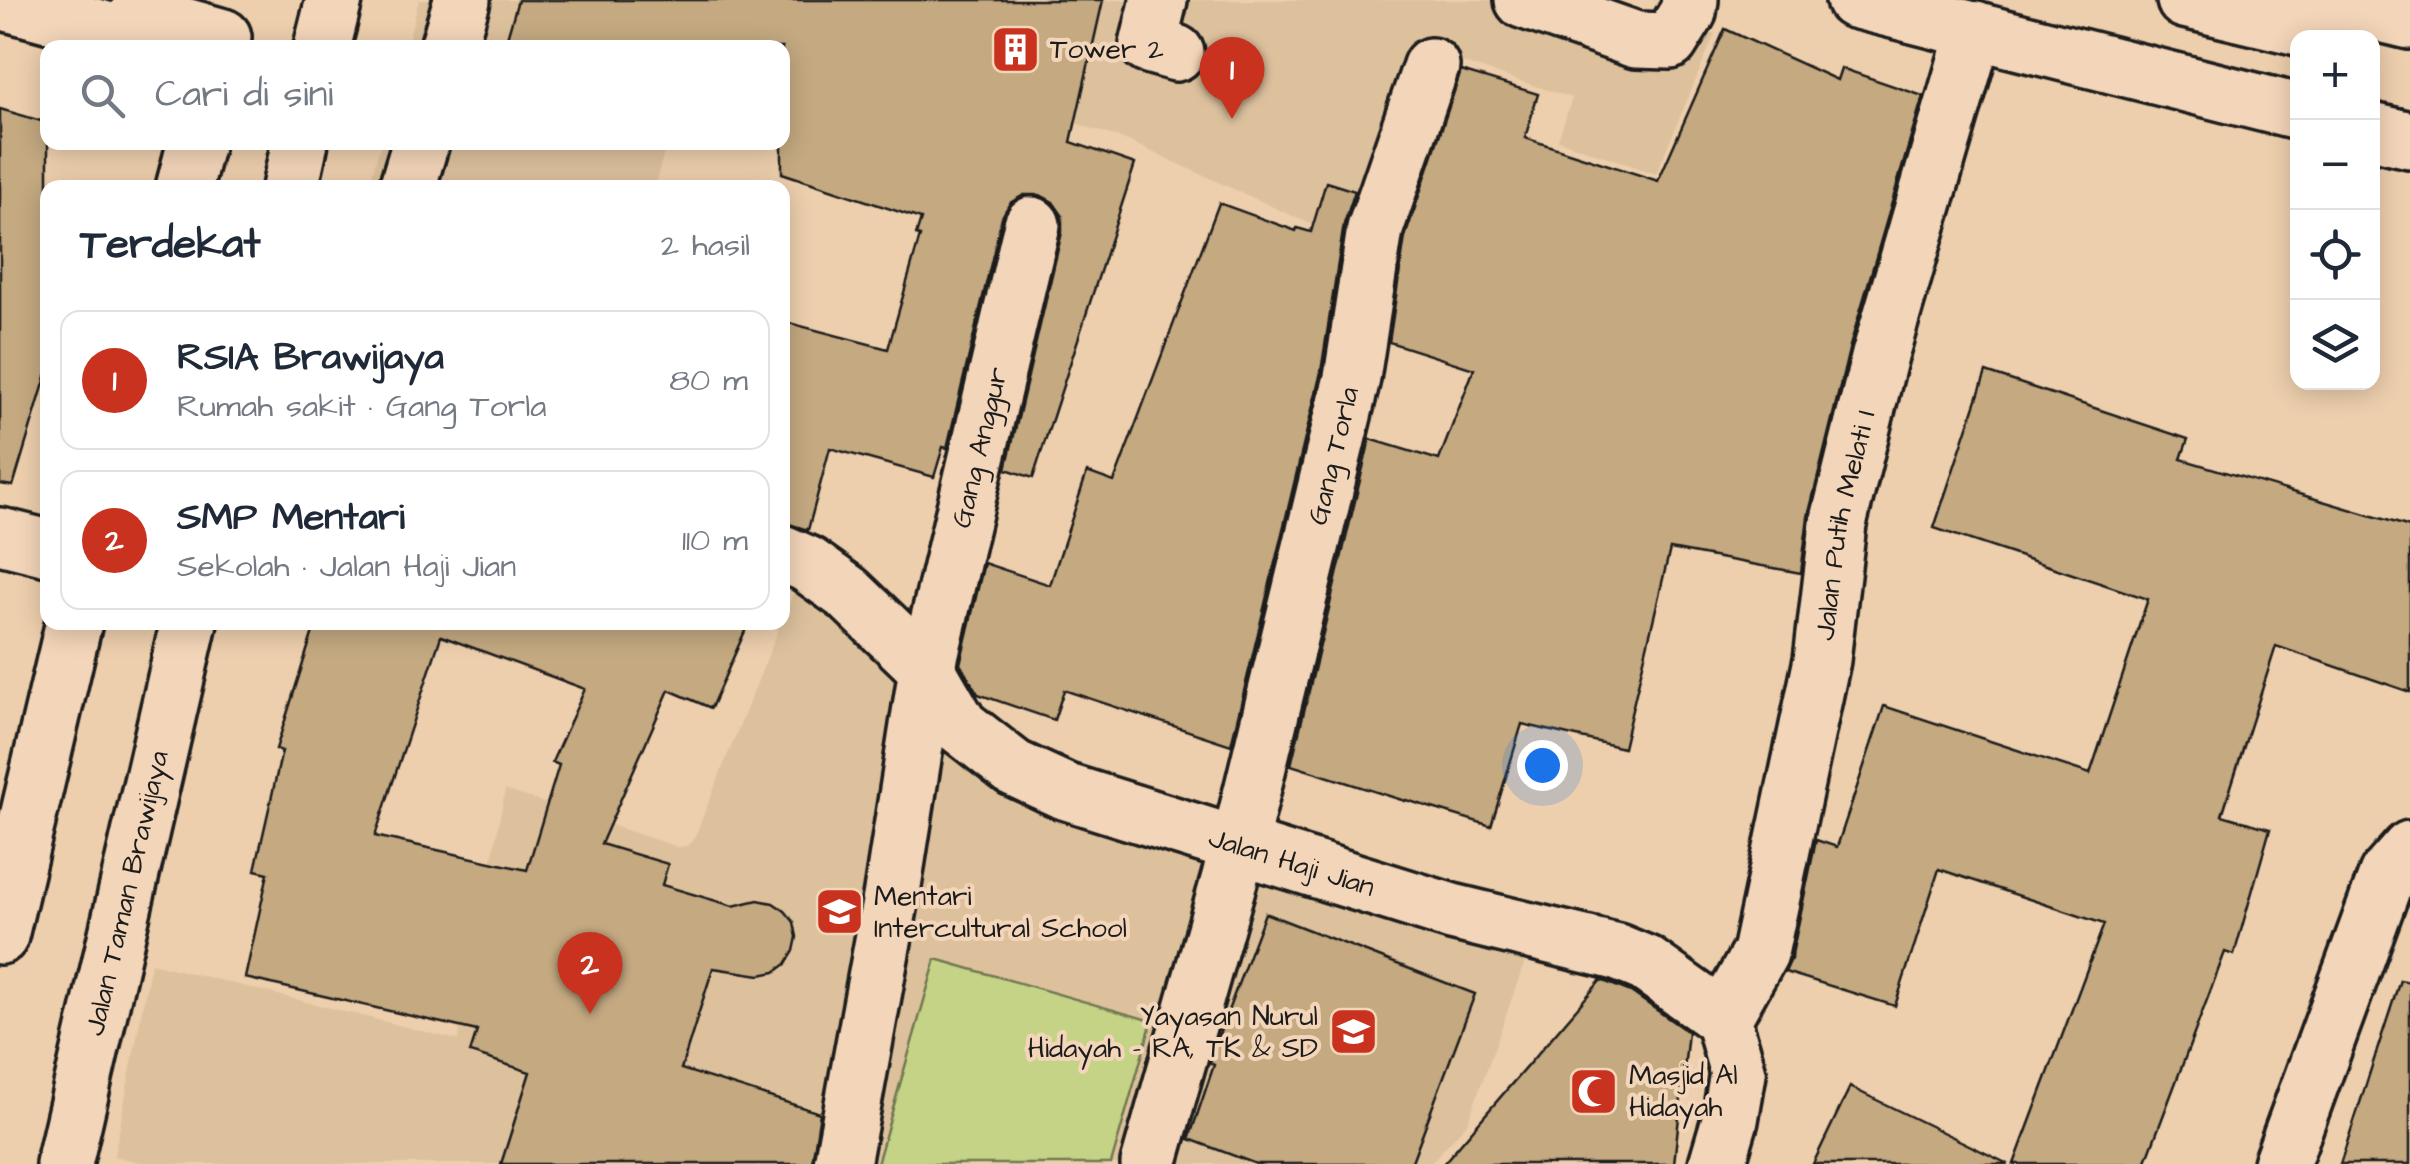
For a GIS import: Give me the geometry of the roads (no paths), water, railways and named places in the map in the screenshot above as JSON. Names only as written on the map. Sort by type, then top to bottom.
[{"type":"street","points":[[324,40],[334,0]]},
{"type":"street","points":[[450,40],[462,0]]},
{"type":"street","points":[[1160,0],[1148,45],[1176,53]]},
{"type":"street","points":[[1524,0],[1636,40],[1670,40],[1688,12],[1690,0]]},
{"type":"street","points":[[1854,0],[2290,110]]},
{"type":"street","points":[[1918,0],[2290,88]]},
{"type":"street","points":[[2185,0],[2311,30]]},
{"type":"street","points":[[2323,0],[2410,21]]},
{"type":"street","points":[[0,1],[132,37],[140,6],[225,28]]},
{"type":"street","name":"Jalan Putih Melati I","points":[[1724,1019],[1760,953],[1822,660],[1838,524],[1880,355],[1976,30]]},
{"type":"street","points":[[2380,46],[2410,53]]},
{"type":"street","name":"Gang Torla","points":[[1149,1164],[1239,845],[1352,378],[1375,229],[1431,66]]},
{"type":"street","points":[[2380,110],[2410,118]]},
{"type":"street","points":[[2380,133],[2410,140]]},
{"type":"street","points":[[186,180],[194,150]]},
{"type":"street","points":[[292,180],[298,150]]},
{"type":"street","points":[[410,180],[418,150]]},
{"type":"street","name":"Gang Anggur","points":[[842,1164],[889,911],[927,669],[1032,225]]},
{"type":"street","points":[[0,536],[40,546]]},
{"type":"street","name":"Jalan Haji Jian","points":[[790,557],[849,594],[927,669],[960,726],[1014,768],[1064,790],[1452,912],[1617,952],[1646,964],[1724,1019]]},
{"type":"street","points":[[0,936],[72,630]]},
{"type":"street","name":"Jalan Taman Brawijaya","points":[[64,1164],[187,630]]},
{"type":"street","points":[[2281,1164],[2388,875],[2410,850]]},
{"type":"street","points":[[1717,1164],[1738,1073],[1724,1019]]},
{"type":"place","name":"Tower 2","points":[[1015,49]]},
{"type":"place","name":"RSIA Brawijaya","points":[[1232,119]]},
{"type":"place","name":"Mentari Intercultural School","points":[[839,912]]},
{"type":"place","name":"SMP Mentari","points":[[590,1014]]},
{"type":"place","name":"Yayasan Nurul Hidayah - RA, TK & SD","points":[[1353,1032]]},
{"type":"place","name":"Masjid Al Hidayah","points":[[1594,1091]]}]
